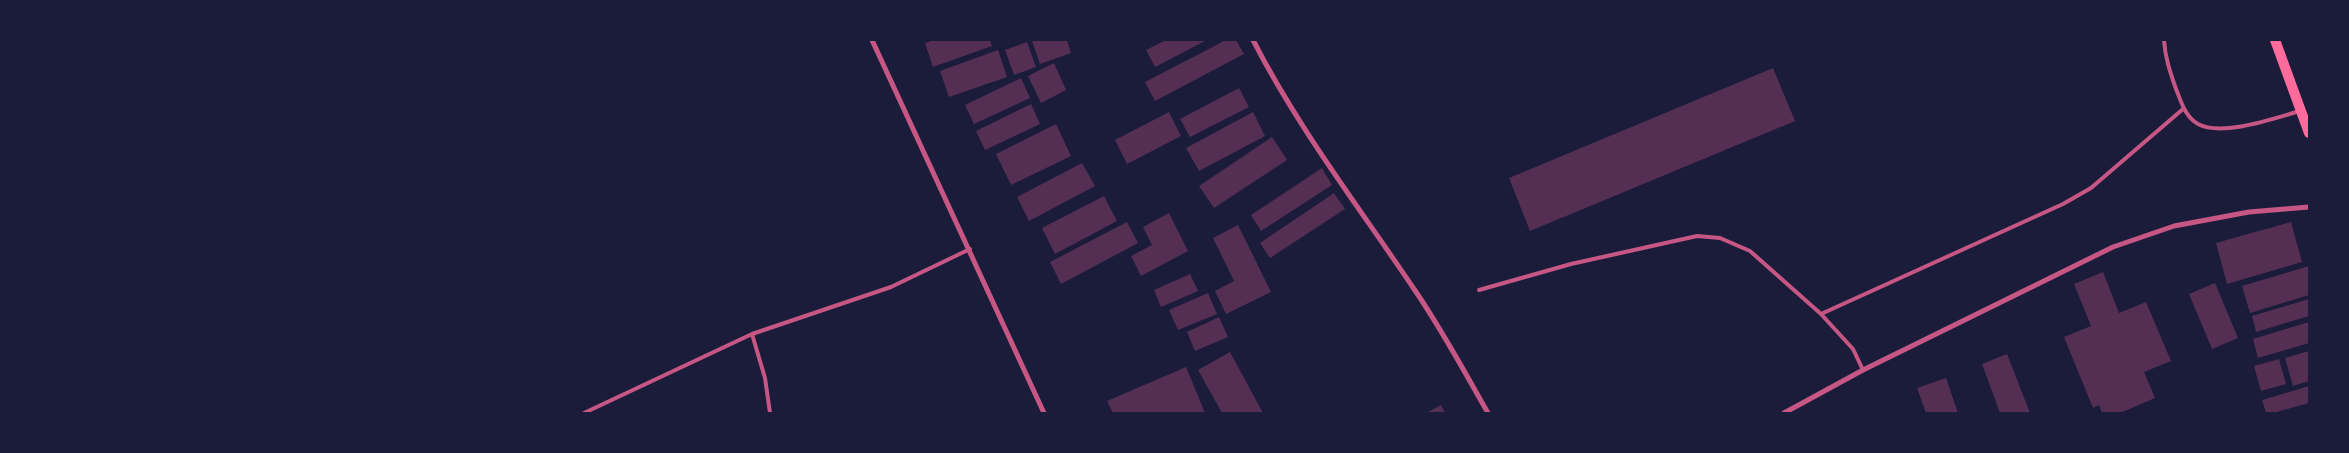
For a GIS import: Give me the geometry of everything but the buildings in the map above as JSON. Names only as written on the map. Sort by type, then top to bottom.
[{"type":"main road","points":[[2275,40],[2309,133]]},
{"type":"street","points":[[872,40],[1044,413]]},
{"type":"street","points":[[1253,40],[1288,102],[1332,171],[1416,291],[1488,413]]},
{"type":"street","points":[[1784,413],[1863,370],[2113,246],[2174,226],[2249,212],[2309,206]]},
{"type":"lane","points":[[2164,40],[2166,58],[2183,109],[2197,124],[2214,129],[2264,121],[2301,111]]},
{"type":"lane","points":[[1821,314],[2063,204],[2091,188],[2183,109]]},
{"type":"lane","points":[[1479,290],[1570,264],[1697,236],[1720,238],[1750,251],[1821,314],[1853,349],[1863,370]]},
{"type":"lane","points":[[584,413],[752,334],[891,287],[970,249]]},
{"type":"lane","points":[[752,334],[765,378],[770,413]]}]
